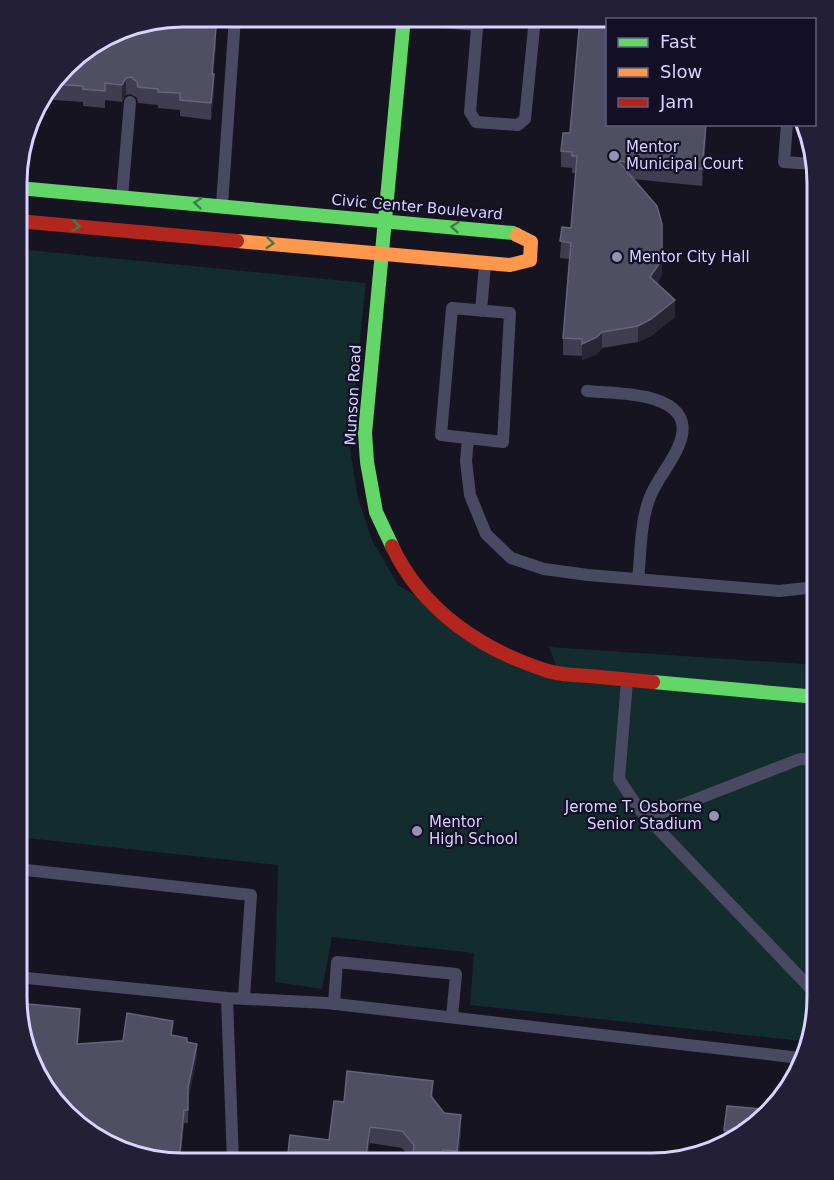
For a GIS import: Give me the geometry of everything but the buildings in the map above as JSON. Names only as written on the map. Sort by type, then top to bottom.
[{"type":"street","name":"Munson Road","points":[[403,27],[383,221],[365,433],[367,462],[376,512],[402,568],[417,589],[459,628],[489,648],[549,671],[807,696]]},
{"type":"street","name":"Civic Center Boulevard","points":[[27,189],[122,197],[222,222],[380,253],[486,247]]},
{"type":"street","name":"Civic Center Boulevard","points":[[27,220],[383,221],[486,247]]},
{"type":"lane","points":[[222,222],[234,27]]},
{"type":"lane","points":[[477,27],[470,112],[476,122],[518,125],[525,119],[534,27]]},
{"type":"lane","points":[[135,43],[136,34]]},
{"type":"lane","points":[[122,197],[130,102]]},
{"type":"lane","points":[[787,126],[784,162],[806,164]]},
{"type":"lane","points":[[481,311],[486,247]]},
{"type":"lane","points":[[452,308],[481,311],[510,313],[502,442],[441,435],[452,308]]},
{"type":"lane","points":[[587,391],[658,399],[675,410],[681,417],[683,431],[680,443],[650,496],[644,521],[638,579]]},
{"type":"lane","points":[[468,439],[466,461],[470,495],[486,534],[511,558],[544,569],[638,579],[779,591],[807,587]]},
{"type":"lane","points":[[627,680],[619,779],[639,809],[807,985]]},
{"type":"lane","points":[[648,818],[800,759],[807,759]]},
{"type":"lane","points":[[27,870],[251,895],[244,997]]},
{"type":"lane","points":[[334,1004],[337,962],[456,974],[452,1017]]},
{"type":"lane","points":[[27,978],[227,998],[244,997],[334,1004],[795,1057]]},
{"type":"lane","points":[[227,998],[233,1153]]},
{"type":"green space","name":"Mentor High School","points":[[27,250],[366,283],[349,443],[358,498],[372,540],[398,585],[562,683],[549,647],[807,664],[807,1007],[801,1041],[470,1005],[474,953],[332,937],[322,989],[275,982],[278,865],[27,838]]},
{"type":"traffic: fast","points":[[392,546],[376,512],[367,462],[365,433],[403,27]]},
{"type":"traffic: fast","points":[[27,189],[517,235]]},
{"type":"traffic: fast","points":[[653,682],[807,696]]},
{"type":"traffic: slow","points":[[237,241],[510,265],[530,260],[531,242],[517,235]]},
{"type":"traffic: jam","points":[[27,222],[237,241]]},
{"type":"traffic: jam","points":[[392,546],[420,590],[437,608],[456,625],[500,652],[523,662],[568,675],[653,682]]},
{"type":"place","name":"Mentor Municipal Court","points":[[614,156]]},
{"type":"place","name":"Mentor City Hall","points":[[617,257]]},
{"type":"place","name":"Jerome T. Osborne Senior Stadium","points":[[714,816]]},
{"type":"place","name":"Mentor High School","points":[[417,831]]}]
